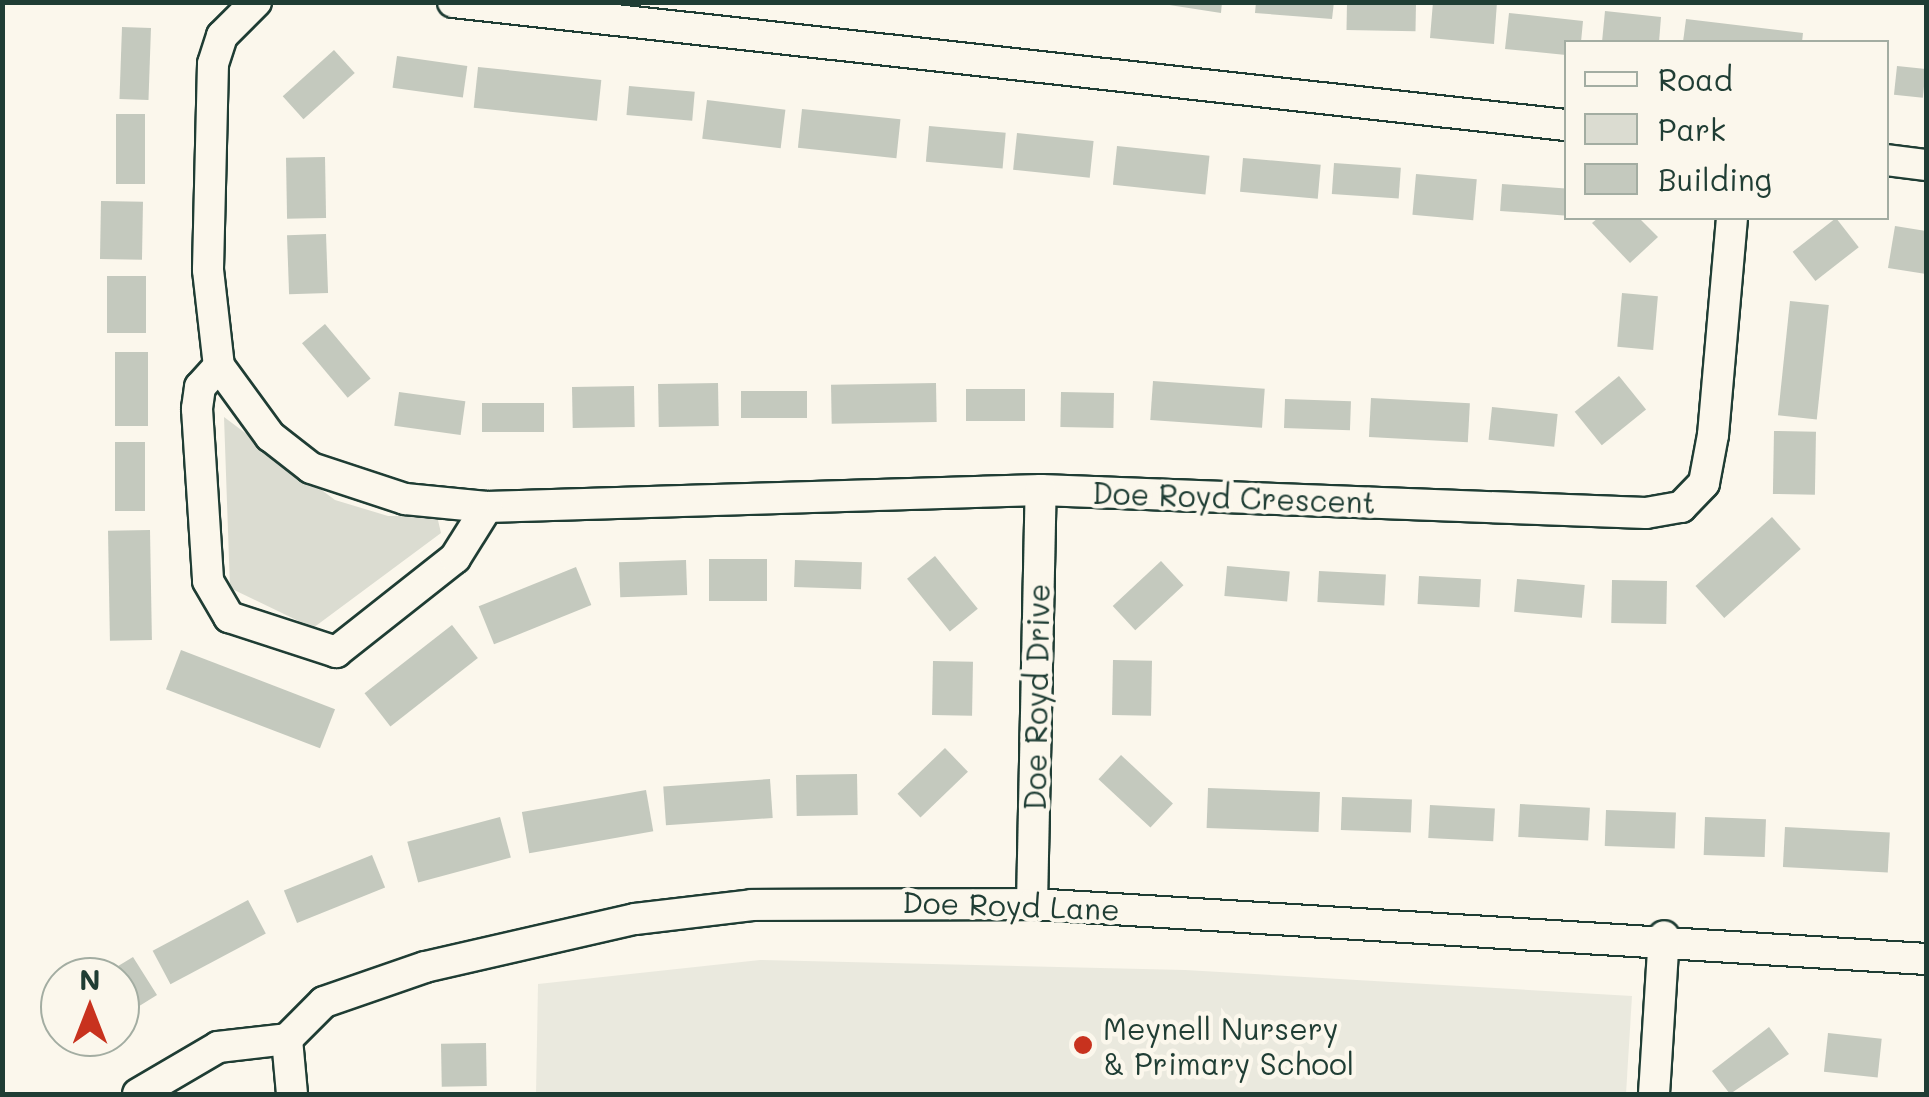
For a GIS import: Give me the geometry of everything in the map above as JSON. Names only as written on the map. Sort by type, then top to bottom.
[{"type":"street","name":"Doe Royd Crescent","points":[[256,2],[222,36],[213,64],[208,270],[219,366],[270,436],[311,468],[406,499],[487,507],[1041,490],[1646,513],[1680,507],[1704,483],[1710,451],[1732,220]]},
{"type":"street","points":[[453,2],[1564,124]]},
{"type":"street","points":[[1889,160],[1926,165]]},
{"type":"street","points":[[219,366],[200,387],[197,409],[208,582],[229,617],[336,652],[455,558],[487,507]]},
{"type":"street","name":"Doe Royd Drive","points":[[1032,904],[1041,490]]},
{"type":"street","name":"Doe Royd Lane","points":[[287,1039],[324,1002],[425,966],[636,918],[752,905],[1032,904],[1664,936],[1926,959]]},
{"type":"street","points":[[1654,1094],[1664,936]]},
{"type":"street","points":[[138,1094],[218,1048],[287,1039],[292,1094]]},
{"type":"shaded area","name":"Meynell Nursery & Primary School","points":[[760,960],[1185,970],[1632,996],[1626,1094],[536,1094],[538,984]]},
{"type":"green space","points":[[224,417],[335,500],[388,516],[437,516],[441,533],[313,628],[230,588]]},
{"type":"building","points":[[1150,2],[1222,2],[1221,13]]},
{"type":"building","points":[[1256,2],[1334,2],[1332,19],[1255,13]]},
{"type":"building","points":[[1347,2],[1416,3],[1416,31],[1347,30]]},
{"type":"building","points":[[1433,2],[1497,2],[1494,44],[1430,38]]},
{"type":"building","points":[[1605,11],[1661,17],[1659,40],[1602,40]]},
{"type":"building","points":[[1509,13],[1583,21],[1581,40],[1564,40],[1564,55],[1505,49]]},
{"type":"building","points":[[1686,19],[1803,33],[1802,40],[1683,40]]},
{"type":"building","points":[[122,27],[151,28],[148,100],[119,99]]},
{"type":"building","points":[[334,50],[355,73],[303,119],[283,96]]},
{"type":"building","points":[[397,56],[467,66],[463,98],[393,88]]},
{"type":"building","points":[[1897,66],[1926,69],[1923,98],[1894,95]]},
{"type":"building","points":[[478,67],[601,80],[597,121],[474,108]]},
{"type":"building","points":[[629,86],[695,92],[692,121],[626,115]]},
{"type":"building","points":[[707,100],[785,110],[781,148],[702,139]]},
{"type":"building","points":[[802,109],[900,119],[896,158],[798,148]]},
{"type":"building","points":[[116,114],[145,114],[145,184],[116,184]]},
{"type":"building","points":[[929,126],[1006,133],[1003,169],[926,162]]},
{"type":"building","points":[[1017,133],[1094,141],[1090,178],[1013,170]]},
{"type":"building","points":[[1117,146],[1209,156],[1205,195],[1113,185]]},
{"type":"building","points":[[325,157],[326,218],[287,219],[286,158]]},
{"type":"building","points":[[1243,158],[1321,165],[1318,199],[1240,192]]},
{"type":"building","points":[[1334,163],[1401,168],[1399,199],[1332,194]]},
{"type":"building","points":[[1416,174],[1477,179],[1473,220],[1412,215]]},
{"type":"building","points":[[1502,184],[1564,188],[1564,215],[1500,211]]},
{"type":"building","points":[[101,201],[143,202],[142,260],[100,259]]},
{"type":"building","points":[[1641,220],[1658,237],[1630,263],[1592,223]]},
{"type":"building","points":[[1838,220],[1859,247],[1815,281],[1793,252]]},
{"type":"building","points":[[1895,226],[1926,231],[1926,274],[1888,268]]},
{"type":"building","points":[[326,234],[328,293],[289,294],[287,235]]},
{"type":"building","points":[[107,276],[146,276],[146,333],[107,333]]},
{"type":"building","points":[[1622,293],[1658,296],[1653,350],[1617,347]]},
{"type":"building","points":[[1790,301],[1829,305],[1817,419],[1778,415]]},
{"type":"building","points":[[325,324],[371,378],[348,398],[302,343]]},
{"type":"building","points":[[115,352],[148,352],[148,426],[115,426]]},
{"type":"building","points":[[1619,376],[1646,409],[1602,445],[1575,412]]},
{"type":"building","points":[[1153,381],[1265,389],[1262,428],[1150,420]]},
{"type":"building","points":[[718,383],[719,426],[659,427],[658,384]]},
{"type":"building","points":[[936,383],[937,422],[832,424],[831,385]]},
{"type":"building","points":[[634,386],[635,427],[573,428],[572,387]]},
{"type":"building","points":[[966,389],[1025,389],[1025,421],[966,421]]},
{"type":"building","points":[[741,391],[807,391],[807,418],[741,418]]},
{"type":"building","points":[[399,392],[465,401],[461,435],[394,426]]},
{"type":"building","points":[[1061,392],[1114,393],[1113,428],[1060,427]]},
{"type":"building","points":[[1371,398],[1470,403],[1468,442],[1369,437]]},
{"type":"building","points":[[1285,399],[1351,401],[1350,430],[1284,428]]},
{"type":"building","points":[[482,403],[544,403],[544,432],[482,432]]},
{"type":"building","points":[[1492,407],[1558,414],[1554,447],[1489,440]]},
{"type":"building","points":[[1774,431],[1816,432],[1815,495],[1773,494]]},
{"type":"building","points":[[115,442],[145,442],[145,511],[115,511]]},
{"type":"building","points":[[1772,517],[1801,549],[1724,618],[1695,586]]},
{"type":"building","points":[[150,530],[152,640],[110,641],[108,531]]},
{"type":"building","points":[[935,556],[978,609],[950,632],[907,579]]},
{"type":"building","points":[[709,559],[767,559],[767,601],[709,601]]},
{"type":"building","points":[[686,560],[687,595],[620,597],[619,562]]},
{"type":"building","points":[[795,560],[862,562],[861,589],[794,587]]},
{"type":"building","points":[[1161,561],[1184,585],[1135,630],[1113,606]]},
{"type":"building","points":[[1227,566],[1290,571],[1287,601],[1224,596]]},
{"type":"building","points":[[576,567],[591,605],[494,644],[479,606]]},
{"type":"building","points":[[1319,571],[1386,575],[1384,605],[1317,602]]},
{"type":"building","points":[[1419,576],[1481,579],[1479,607],[1418,604]]},
{"type":"building","points":[[1517,579],[1585,585],[1582,618],[1514,612]]},
{"type":"building","points":[[1612,580],[1667,581],[1666,624],[1611,623]]},
{"type":"building","points":[[452,625],[478,658],[390,726],[365,693]]},
{"type":"building","points":[[181,650],[335,709],[320,748],[166,689]]},
{"type":"building","points":[[1113,660],[1152,661],[1151,716],[1112,715]]},
{"type":"building","points":[[933,661],[973,662],[972,716],[932,715]]},
{"type":"building","points":[[945,748],[968,772],[920,818],[898,794]]},
{"type":"building","points":[[1121,755],[1173,803],[1150,828],[1098,779]]},
{"type":"building","points":[[857,774],[858,815],[797,816],[796,775]]},
{"type":"building","points":[[770,779],[773,818],[666,825],[663,786]]},
{"type":"building","points":[[1208,788],[1320,792],[1319,832],[1207,828]]},
{"type":"building","points":[[646,790],[653,831],[529,853],[522,812]]},
{"type":"building","points":[[1342,797],[1412,799],[1411,832],[1341,830]]},
{"type":"building","points":[[1520,804],[1590,808],[1588,841],[1518,837]]},
{"type":"building","points":[[1430,805],[1495,808],[1493,841],[1428,838]]},
{"type":"building","points":[[1606,810],[1676,812],[1675,848],[1605,846]]},
{"type":"building","points":[[500,817],[511,858],[418,882],[407,842]]},
{"type":"building","points":[[1705,817],[1766,819],[1765,857],[1704,855]]},
{"type":"building","points":[[1785,827],[1890,832],[1888,872],[1783,867]]},
{"type":"building","points":[[372,855],[385,887],[297,923],[284,891]]},
{"type":"building","points":[[248,900],[266,934],[170,984],[153,951]]},
{"type":"building","points":[[140,968],[157,995],[140,1006]]},
{"type":"building","points":[[1769,1027],[1789,1054],[1730,1094],[1712,1071]]},
{"type":"building","points":[[1828,1033],[1882,1039],[1878,1077],[1824,1072]]},
{"type":"building","points":[[486,1043],[487,1086],[442,1087],[441,1044]]},
{"type":"place","name":"Meynell Nursery & Primary School","points":[[1083,1045]]}]
